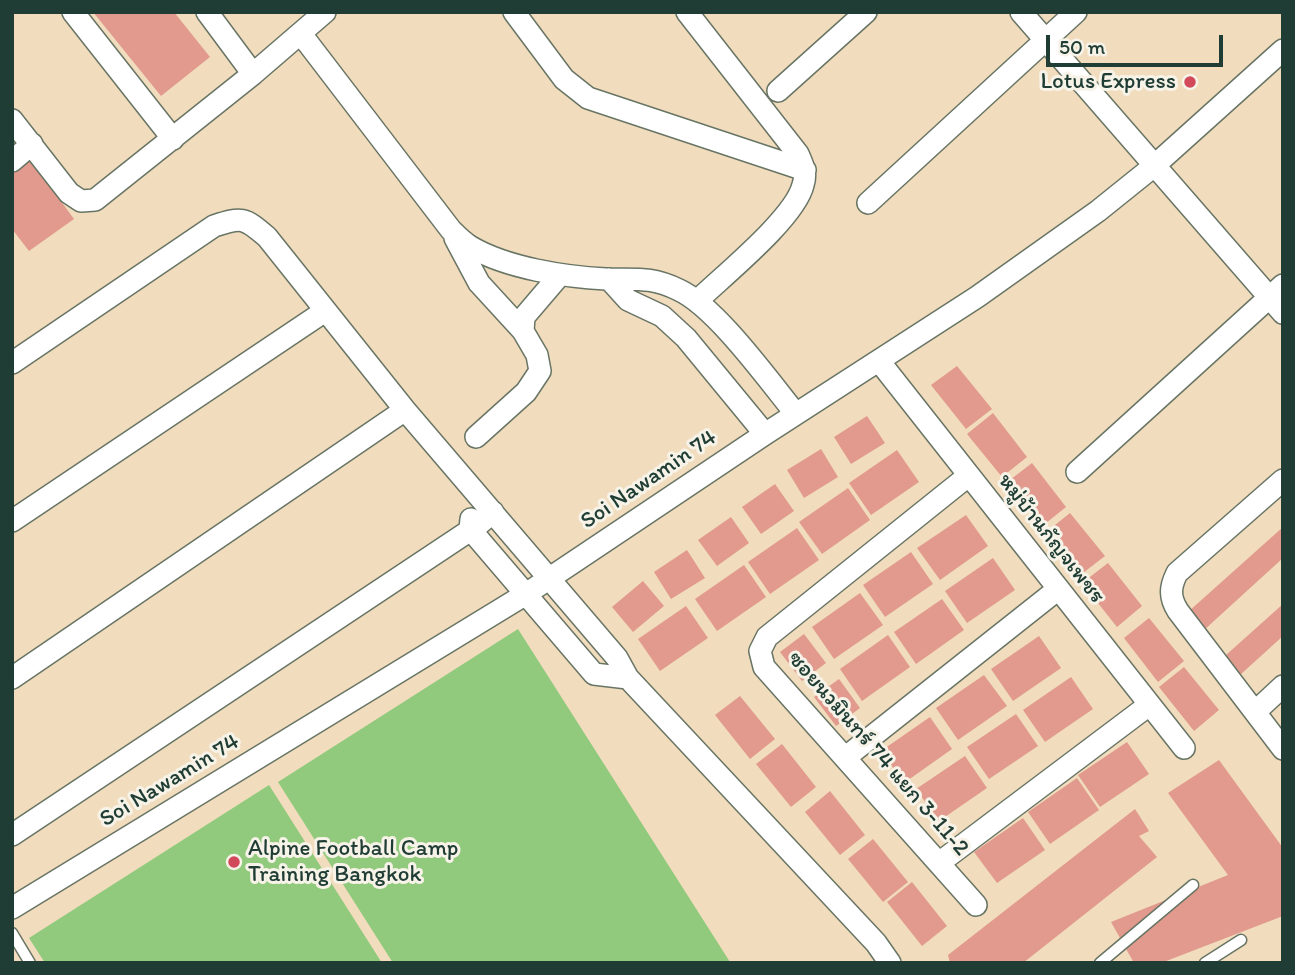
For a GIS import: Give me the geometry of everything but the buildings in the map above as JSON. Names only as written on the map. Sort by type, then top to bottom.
[{"type":"street","points":[[73,12],[173,139]]},
{"type":"street","points":[[207,12],[253,74]]},
{"type":"street","points":[[12,120],[69,194],[81,201],[95,200],[326,12]]},
{"type":"street","points":[[514,12],[564,79],[588,98],[805,170]]},
{"type":"street","points":[[687,12],[798,154],[805,170],[803,186],[783,219],[697,301]]},
{"type":"street","points":[[778,91],[866,12]]},
{"type":"street","points":[[1021,12],[1154,166],[1278,298],[1077,472]]},
{"type":"street","points":[[868,203],[1076,12]]},
{"type":"street","points":[[301,34],[450,230],[479,283],[523,331],[537,355],[540,371],[526,392],[476,436]]},
{"type":"street","name":"Soi Nawamin 74","points":[[12,908],[526,594],[976,297],[1098,211],[1154,166],[1283,50]]},
{"type":"street","points":[[12,161],[32,144]]},
{"type":"street","points":[[12,363],[214,226],[236,219],[251,223],[267,237],[473,492],[617,658],[628,678],[876,943],[890,963]]},
{"type":"street","points":[[450,230],[471,247],[559,276],[646,278],[679,290],[697,301],[726,330],[796,414]]},
{"type":"street","points":[[523,331],[524,317],[559,276]]},
{"type":"street","points":[[609,279],[628,300],[662,316],[686,338],[765,434]]},
{"type":"street","points":[[12,521],[325,311]]},
{"type":"street","name":"หมู่บ้านกัญจเพชร","points":[[879,361],[1184,748]]},
{"type":"street","points":[[12,678],[405,410]]},
{"type":"street","name":"ซอยนวมินทร์ 74 แยก 3-11-2","points":[[968,476],[766,637],[760,651],[765,667],[976,905]]},
{"type":"street","points":[[1283,480],[1177,573],[1170,592],[1178,611],[1283,749]]},
{"type":"street","points":[[473,492],[470,530],[594,674],[628,678]]},
{"type":"street","points":[[12,835],[470,530],[493,512]]},
{"type":"street","points":[[846,757],[1057,590]]},
{"type":"street","points":[[1255,712],[1283,686]]},
{"type":"street","points":[[939,863],[1149,705]]},
{"type":"lane","points":[[1100,963],[1193,885]]},
{"type":"lane","points":[[12,933],[30,963]]},
{"type":"lane","points":[[1205,963],[1241,940]]},
{"type":"green space","points":[[518,629],[730,962],[393,963],[278,782]]},
{"type":"green space","name":"Alpine Football Camp Training Bangkok","points":[[269,785],[382,963],[45,963],[29,938]]},
{"type":"place","name":"Lotus Express","points":[[1190,82]]},
{"type":"place","name":"Alpine Football Camp Training Bangkok","points":[[234,862]]}]
